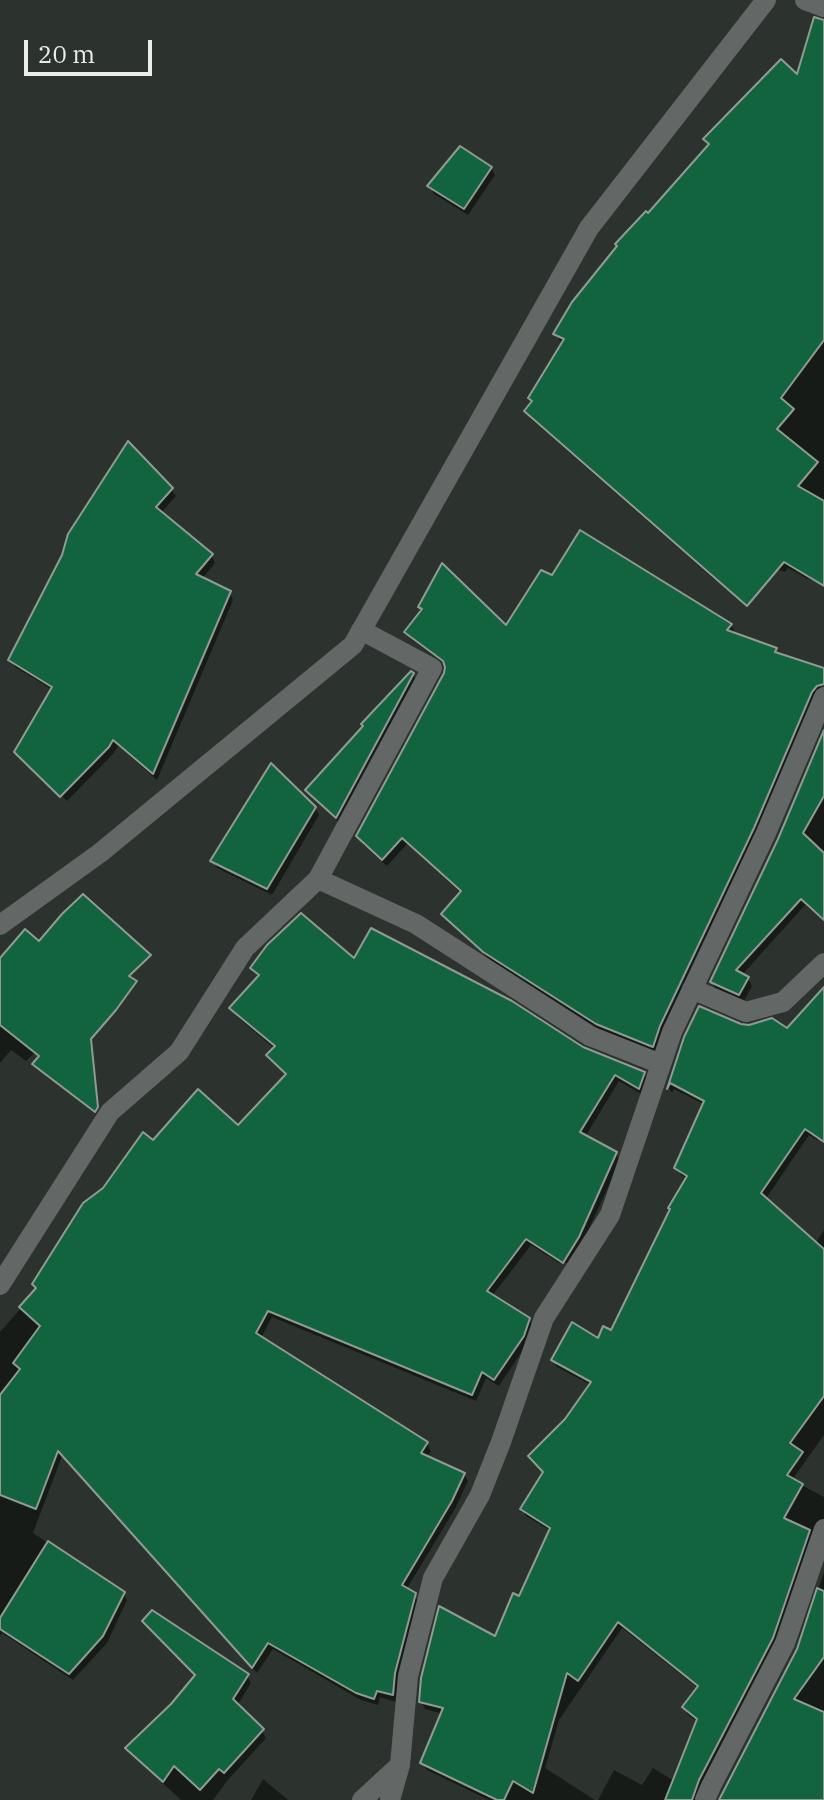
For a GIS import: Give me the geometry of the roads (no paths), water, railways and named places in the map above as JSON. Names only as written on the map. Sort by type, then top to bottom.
[{"type":"street","points":[[0,925],[124,833],[353,645],[589,228],[766,0]]},
{"type":"street","points":[[805,0],[824,7]]},
{"type":"street","points":[[0,1285],[110,1112],[179,1052],[245,948],[318,879],[432,668],[361,630]]},
{"type":"street","points":[[390,1800],[400,1765],[408,1676],[433,1578],[480,1495],[544,1318],[610,1215],[672,1032],[766,833],[824,697]]},
{"type":"street","points":[[318,879],[416,924],[590,1036],[661,1064]]},
{"type":"street","points":[[692,989],[746,1012],[783,1002],[824,963]]},
{"type":"street","points":[[705,1800],[785,1643],[824,1529]]},
{"type":"street","points":[[362,1800],[400,1765]]}]
